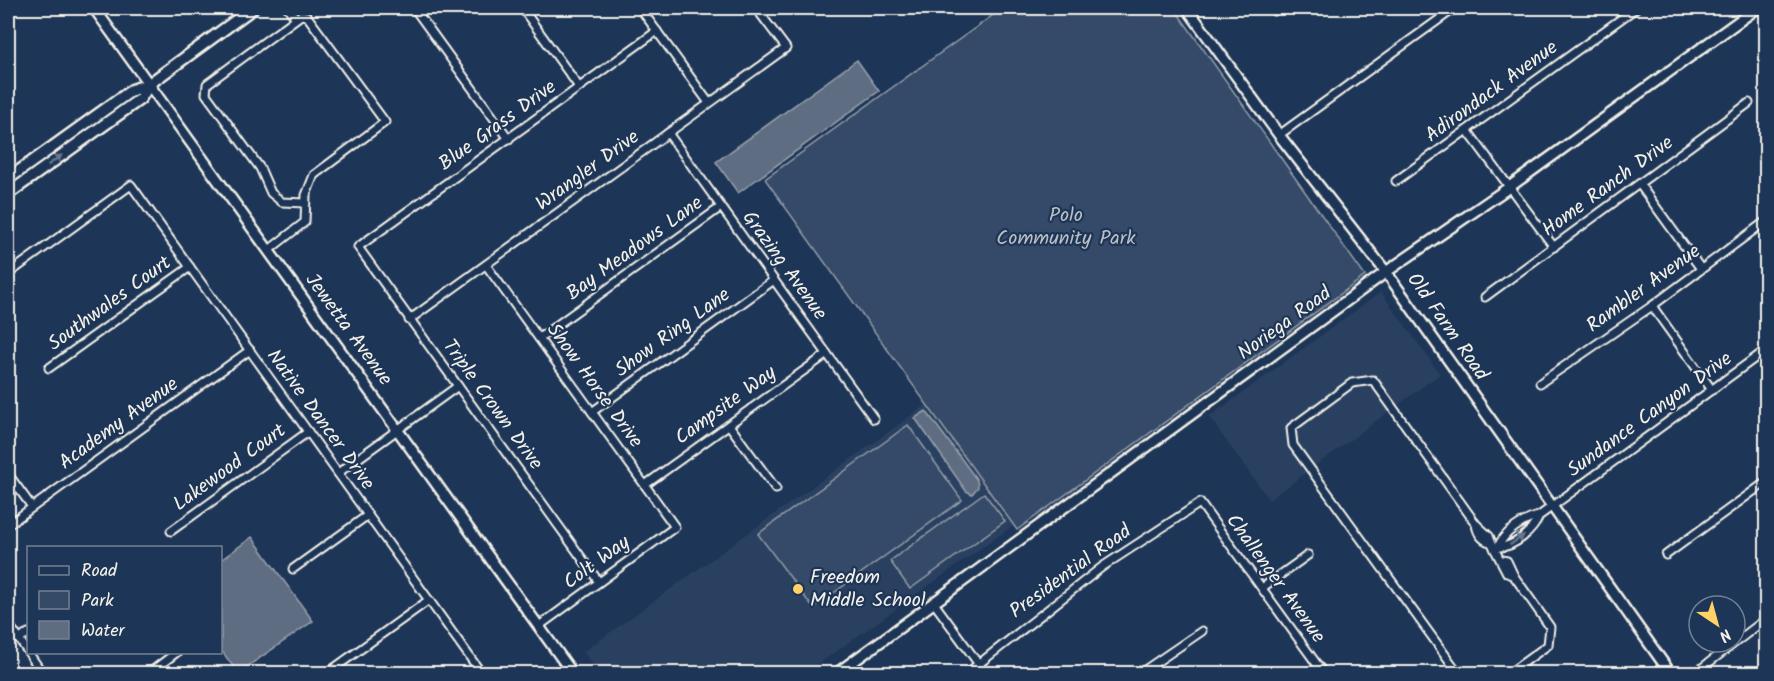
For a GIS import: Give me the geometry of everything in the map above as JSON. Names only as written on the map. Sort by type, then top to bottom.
[{"type":"main road","points":[[8,179],[132,90],[149,84],[253,8]]},
{"type":"main road","points":[[8,194],[140,99],[149,84]]},
{"type":"street","name":"Jewetta Avenue","points":[[94,8],[573,674]]},
{"type":"street","points":[[288,8],[296,18]]},
{"type":"street","points":[[414,8],[509,139]]},
{"type":"street","points":[[522,8],[579,87]]},
{"type":"street","points":[[640,8],[709,104]]},
{"type":"street","name":"Wrangler Drive","points":[[410,320],[786,48],[756,8]]},
{"type":"street","name":"Old Farm Road","points":[[1187,8],[1279,135],[1386,272],[1671,674]]},
{"type":"street","points":[[1279,135],[1455,8]]},
{"type":"street","name":"Adirondack Avenue","points":[[1396,181],[1636,8]]},
{"type":"street","name":"Noriega Road","points":[[836,674],[1386,272],[1508,188],[1757,8]]},
{"type":"street","points":[[269,250],[305,222],[308,186],[320,168],[385,122],[308,16],[301,15],[207,84],[206,94],[260,168],[271,193],[282,202],[305,203]]},
{"type":"street","name":"Blue Grass Drive","points":[[357,247],[657,31]]},
{"type":"street","name":"Home Ranch Drive","points":[[1485,297],[1749,103]]},
{"type":"street","points":[[1467,130],[1554,247]]},
{"type":"street","name":"Grazing Avenue","points":[[668,133],[874,419]]},
{"type":"street","name":"Native Dancer Drive","points":[[8,274],[131,185],[482,674]]},
{"type":"street","points":[[1640,185],[1701,269]]},
{"type":"street","name":"Bay Meadows Lane","points":[[539,338],[721,207]]},
{"type":"street","name":"Rambler Avenue","points":[[1540,383],[1652,306],[1767,221]]},
{"type":"street","name":"Triple Crown Drive","points":[[357,247],[599,582]]},
{"type":"street","name":"Show Horse Drive","points":[[486,265],[675,528]]},
{"type":"street","name":"Southwales Court","points":[[49,368],[190,267]]},
{"type":"street","name":"Show Ring Lane","points":[[592,412],[774,280]]},
{"type":"street","points":[[1652,306],[1712,390]]},
{"type":"street","name":"Academy Avenue","points":[[8,525],[249,350]]},
{"type":"street","name":"Sundance Canyon Drive","points":[[1497,549],[1502,538],[1529,518],[1539,516],[1766,351]]},
{"type":"street","name":"Campsite Way","points":[[645,485],[827,354]]},
{"type":"street","points":[[1459,674],[1293,446],[1292,428],[1352,383],[1373,380],[1476,524],[1490,536],[1490,542],[1497,549],[1502,564],[1508,573],[1514,576],[1550,627],[1548,645],[1508,674]]},
{"type":"street","points":[[338,473],[458,386]]},
{"type":"street","points":[[729,424],[776,489]]},
{"type":"street","name":"Lakewood Court","points":[[171,531],[308,432]]},
{"type":"street","points":[[8,474],[32,507]]},
{"type":"street","points":[[1666,555],[1767,482]]},
{"type":"street","name":"Challenger Avenue","points":[[1200,503],[1324,674]]},
{"type":"street","name":"Presidential Road","points":[[966,674],[1102,567],[1200,503]]},
{"type":"street","points":[[293,569],[368,515]]},
{"type":"street","name":"Colt Way","points":[[539,626],[675,528]]},
{"type":"street","points":[[1262,588],[1308,555]]},
{"type":"street","points":[[326,674],[429,600]]},
{"type":"street","points":[[934,603],[986,674]]},
{"type":"street","points":[[1694,674],[1767,620]]},
{"type":"street","points":[[8,623],[27,650]]},
{"type":"street","points":[[1139,674],[1202,632]]},
{"type":"street","points":[[20,640],[27,634]]},
{"type":"street","points":[[30,654],[44,674]]},
{"type":"street","points":[[148,674],[174,654]]},
{"type":"shaded area","points":[[1381,292],[1440,374],[1269,500],[1209,417]]},
{"type":"shaded area","name":"Freedom Middle School","points":[[927,404],[1014,525],[806,673],[599,673],[583,652]]},
{"type":"green space","name":"Polo Community Park","points":[[1003,8],[1174,8],[1365,276],[1017,530],[765,179]]},
{"type":"green space","points":[[908,425],[962,500],[813,608],[758,534]]},
{"type":"green space","points":[[984,493],[1005,521],[910,589],[890,561]]},
{"type":"water","points":[[857,60],[879,91],[738,193],[716,162]]},
{"type":"water","points":[[926,411],[977,480],[978,487],[972,494],[966,491],[915,418]]},
{"type":"water","points":[[252,537],[313,621],[238,673],[222,651],[222,559]]},
{"type":"place","name":"Freedom Middle School","points":[[798,589]]}]
